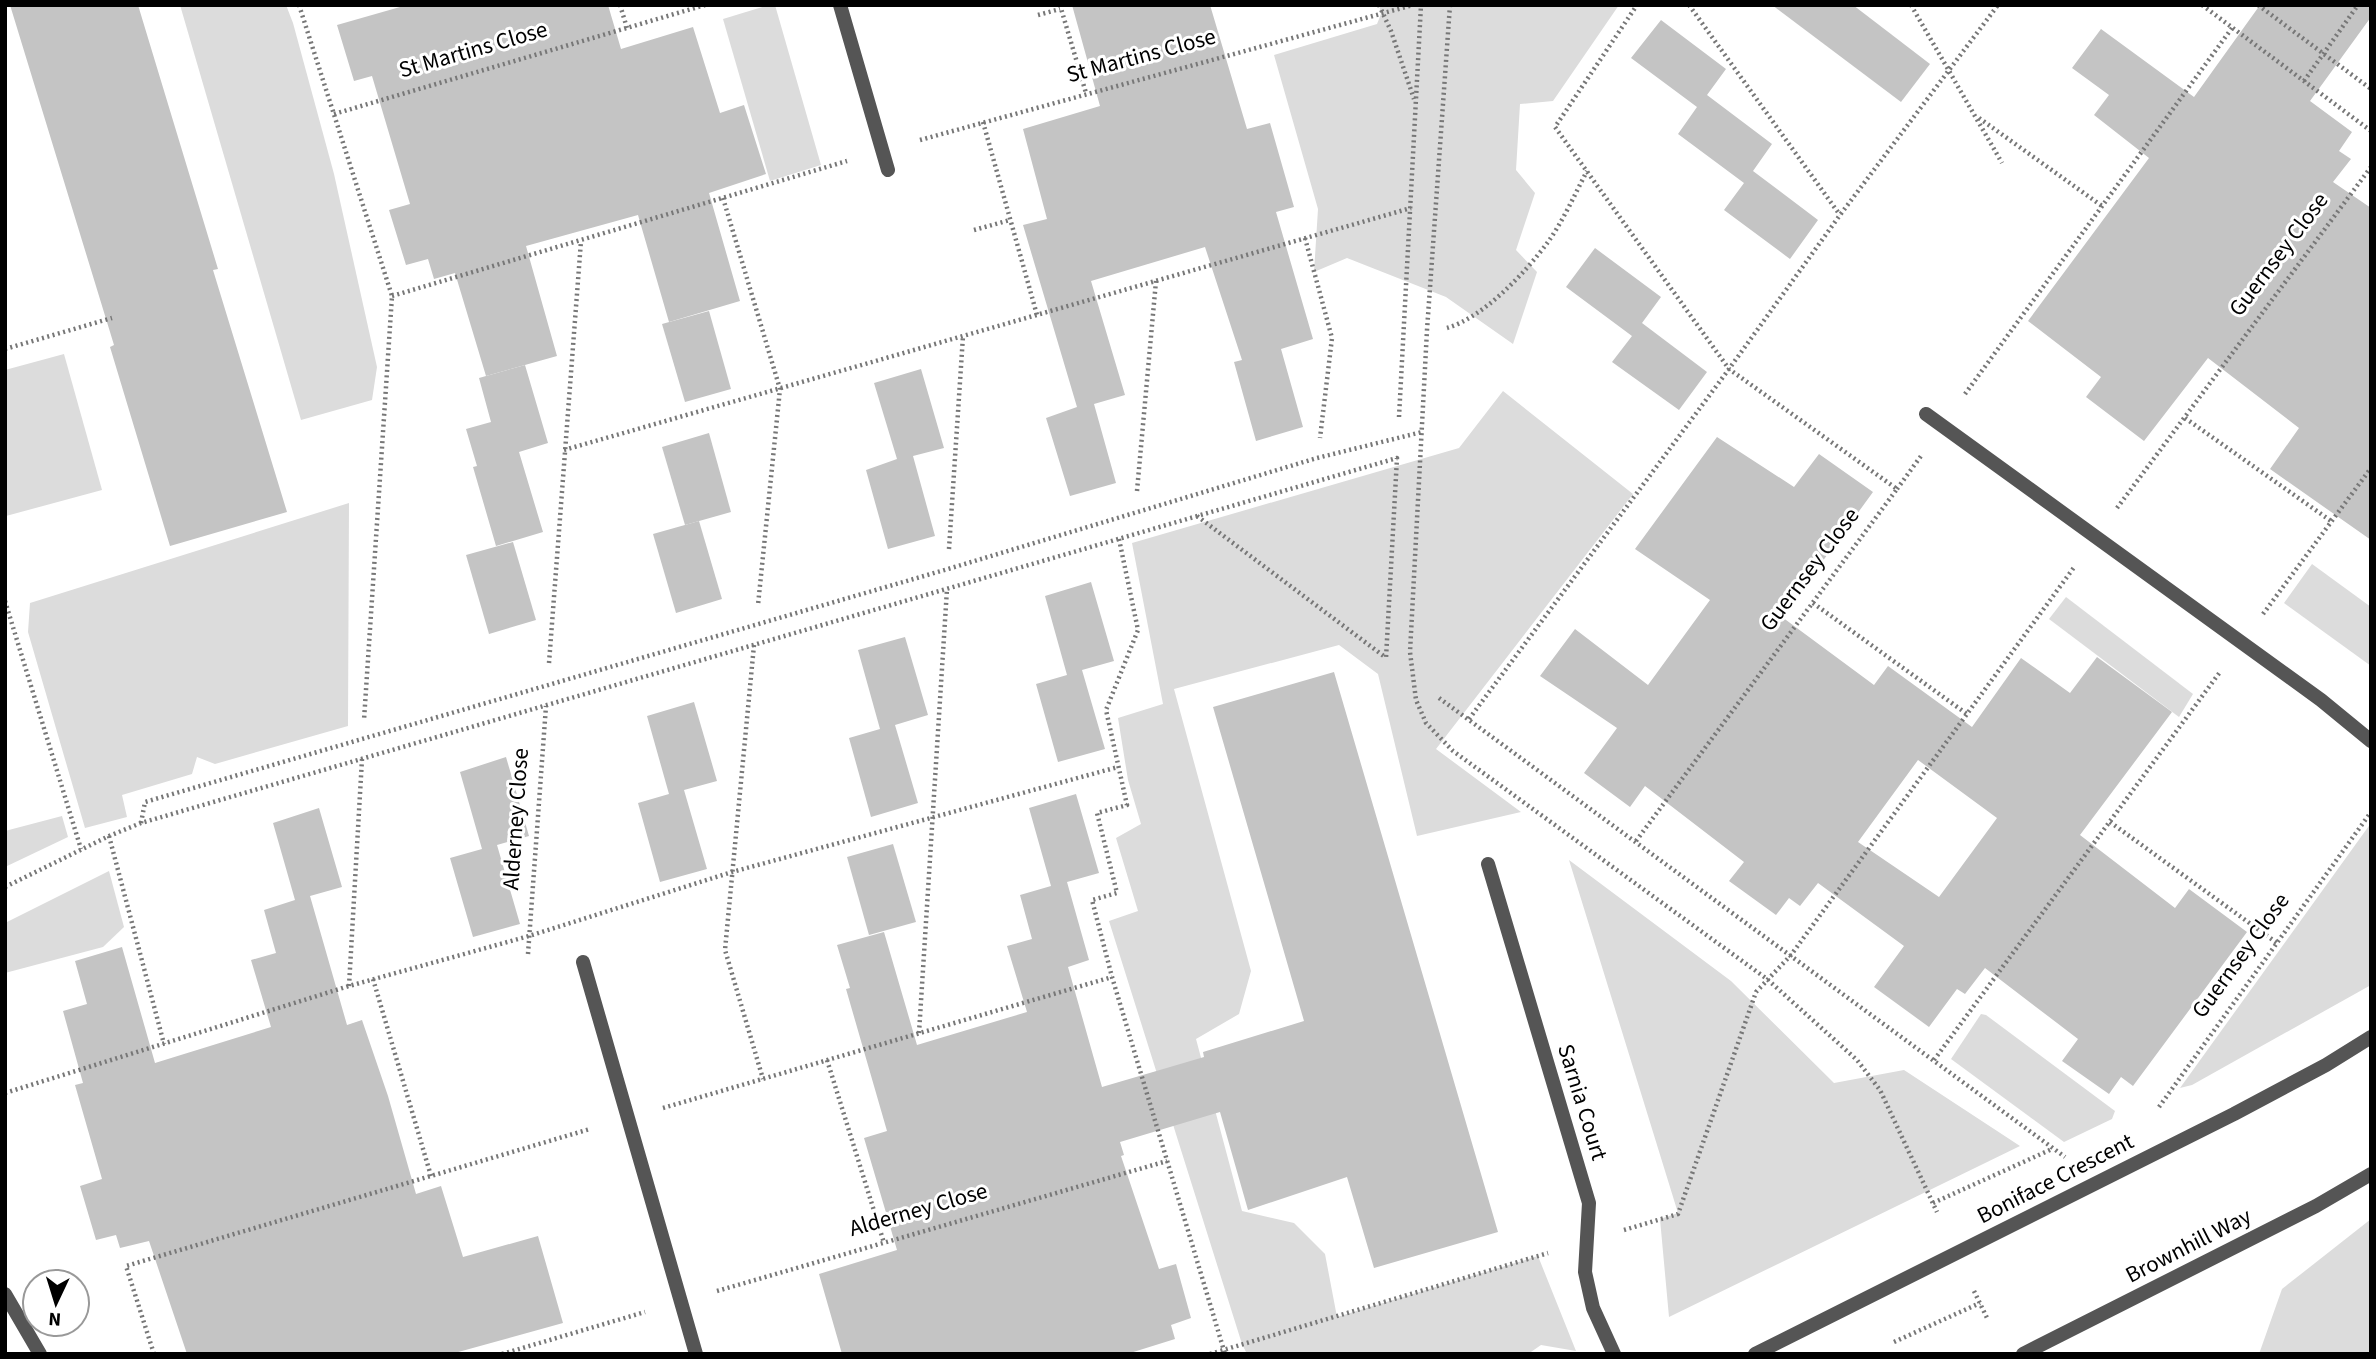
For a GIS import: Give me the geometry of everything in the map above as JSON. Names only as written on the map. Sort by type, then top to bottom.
[{"type":"street","points":[[839,5],[888,170]]},
{"type":"street","points":[[1926,414],[2321,700],[2371,741]]},
{"type":"street","name":"Sarnia Court","points":[[1489,864],[1589,1203],[1585,1272],[1592,1308],[1614,1354]]},
{"type":"street","points":[[583,962],[695,1354]]},
{"type":"street","name":"Boniface Crescent","points":[[1755,1354],[2099,1182],[2326,1065],[2371,1037]]},
{"type":"street","name":"Brownhill Way","points":[[2023,1354],[2316,1206],[2371,1174]]},
{"type":"street","points":[[5,1294],[40,1354]]},
{"type":"path","points":[[299,5],[392,296],[364,720]]},
{"type":"path","points":[[620,5],[627,28]]},
{"type":"path","name":"St Martins Close","points":[[334,114],[705,5]]},
{"type":"path","points":[[1379,5],[1391,31],[1416,104]]},
{"type":"path","name":"St Martins Close","points":[[392,296],[983,122],[1413,5]]},
{"type":"path","points":[[1399,417],[1421,5]]},
{"type":"path","points":[[1450,5],[1410,652],[1416,701],[1426,723],[1453,751],[1767,979],[1857,1060],[1881,1090],[1937,1212]]},
{"type":"path","points":[[1637,5],[1555,127],[1730,369],[1897,489]]},
{"type":"path","points":[[1689,5],[1840,215]]},
{"type":"path","points":[[1911,5],[2002,163]]},
{"type":"path","points":[[1469,719],[1998,5]]},
{"type":"path","points":[[2202,5],[2371,131]]},
{"type":"path","points":[[2258,5],[2371,89]]},
{"type":"path","points":[[2304,81],[2358,5]]},
{"type":"path","points":[[1038,15],[1060,7],[1086,93]]},
{"type":"path","name":"Guernsey Close","points":[[1636,841],[1897,489],[2232,28]]},
{"type":"path","points":[[1975,116],[2102,206]]},
{"type":"path","points":[[983,122],[1037,315]]},
{"type":"path","name":"Guernsey Close","points":[[1791,955],[2096,537],[2371,167]]},
{"type":"path","points":[[1447,328],[1462,324],[1510,286],[1549,241],[1587,171]]},
{"type":"path","points":[[723,198],[780,389],[758,605]]},
{"type":"path","points":[[564,450],[1411,208]]},
{"type":"path","points":[[974,230],[1010,220]]},
{"type":"path","points":[[1305,238],[1332,338],[1320,438]]},
{"type":"path","points":[[549,663],[581,241]]},
{"type":"path","points":[[1138,491],[1156,281]]},
{"type":"path","points":[[5,349],[112,318]]},
{"type":"path","points":[[949,549],[963,336]]},
{"type":"path","points":[[2185,418],[2331,522]]},
{"type":"path","points":[[141,823],[145,802],[948,569],[1317,458],[1422,432]]},
{"type":"path","points":[[5,887],[109,835],[141,823],[546,706],[1196,516],[1396,458],[1386,657],[1196,516]]},
{"type":"path","points":[[1934,1060],[2371,468]]},
{"type":"path","points":[[1119,539],[1138,631],[1106,710],[1127,805],[1097,813],[1117,893],[1092,900],[1112,977],[1225,1352],[1210,1354]]},
{"type":"path","points":[[919,1033],[947,589]]},
{"type":"path","points":[[5,601],[81,849]]},
{"type":"path","points":[[1813,603],[1967,714]]},
{"type":"path","points":[[754,645],[725,950],[763,1079]]},
{"type":"path","points":[[1439,698],[2099,1182]]},
{"type":"path","name":"Alderney Close","points":[[528,954],[546,706]]},
{"type":"path","points":[[349,986],[362,759]]},
{"type":"path","points":[[5,1093],[349,986],[529,936],[732,872],[1118,767]]},
{"type":"path","name":"Guernsey Close","points":[[2155,1113],[2371,813]]},
{"type":"path","points":[[2110,822],[2277,943]]},
{"type":"path","points":[[109,835],[164,1044]]},
{"type":"path","points":[[373,979],[431,1176]]},
{"type":"path","points":[[828,1060],[884,1242]]},
{"type":"path","points":[[1933,1203],[2053,1148]]},
{"type":"path","name":"Alderney Close","points":[[502,1354],[1167,1161]]},
{"type":"path","points":[[126,1266],[154,1354]]},
{"type":"path","points":[[1974,1291],[1987,1318]]},
{"type":"path","points":[[1894,1342],[1980,1303]]},
{"type":"shaded area","points":[[180,5],[286,5],[334,174],[377,367],[372,400],[301,420]]},
{"type":"shaded area","points":[[775,5],[821,165],[770,181],[723,19]]},
{"type":"shaded area","points":[[1379,5],[1619,5],[1553,101],[1520,104],[1516,170],[1535,193],[1516,250],[1537,272],[1513,344],[1446,297],[1347,258],[1314,272],[1318,209],[1274,55],[1377,24],[1381,14]]},
{"type":"shaded area","points":[[64,354],[102,490],[6,516],[5,370]]},
{"type":"shaded area","points":[[1503,391],[1633,494],[1436,749],[1521,812],[1417,836],[1378,674],[1339,645],[1174,689],[1251,971],[1239,1014],[1196,1039],[1242,1211],[1294,1223],[1325,1254],[1337,1317],[1538,1256],[1576,1351],[1541,1345],[1528,1354],[1247,1354],[1109,921],[1138,911],[1116,838],[1141,824],[1128,780],[1118,718],[1163,704],[1132,543],[1459,448]]},
{"type":"shaded area","points":[[349,503],[348,726],[215,764],[197,757],[192,774],[122,795],[127,817],[85,828],[28,632],[30,603]]},
{"type":"shaded area","points":[[2312,564],[2371,607],[2371,666],[2284,603]]},
{"type":"shaded area","points":[[2066,597],[2193,694],[2179,717],[2049,619]]},
{"type":"shaded area","points":[[62,816],[68,837],[5,867],[5,831]]},
{"type":"shaded area","points":[[2371,823],[2371,985],[2192,1085],[2180,1088]]},
{"type":"shaded area","points":[[1569,860],[1731,981],[1834,1083],[1904,1070],[2020,1146],[1669,1317],[1660,1219],[1678,1213]]},
{"type":"shaded area","points":[[109,871],[124,927],[103,947],[5,973],[5,923]]},
{"type":"shaded area","points":[[1981,1014],[1986,1015],[2115,1111],[2112,1119],[2064,1142],[1951,1059]]},
{"type":"shaded area","points":[[2371,1219],[2371,1354],[2259,1354],[2282,1289]]},
{"type":"building","points":[[10,5],[138,5],[218,269],[213,270],[287,512],[170,546],[110,347],[114,345]]},
{"type":"building","points":[[407,5],[608,5],[621,49],[693,27],[720,113],[744,105],[766,174],[709,193],[740,301],[669,322],[638,215],[526,246],[557,356],[486,376],[455,273],[434,279],[428,259],[406,265],[389,210],[410,204],[372,76],[354,81],[337,25]]},
{"type":"building","points":[[1072,5],[1210,5],[1247,129],[1270,123],[1294,207],[1276,212],[1313,339],[1281,349],[1303,427],[1256,441],[1234,362],[1242,360],[1205,247],[1091,281],[1125,395],[1094,404],[1116,483],[1070,496],[1046,418],[1077,407],[1023,225],[1047,219],[1023,129],[1100,106]]},
{"type":"building","points":[[1772,5],[1853,5],[1930,64],[1901,102]]},
{"type":"building","points":[[2260,5],[2371,5],[2371,17],[2310,101],[2352,132],[2339,151],[2351,159],[2333,182],[2371,208],[2371,540],[2270,469],[2299,428],[2208,358],[2144,441],[2086,397],[2101,377],[2028,321],[2149,158],[2094,115],[2109,95],[2072,68],[2101,29],[2194,97]]},
{"type":"building","points":[[1661,20],[1726,69],[1707,95],[1772,144],[1753,171],[1818,220],[1790,259],[1724,210],[1744,183],[1678,134],[1697,107],[1631,58]]},
{"type":"building","points":[[1595,248],[1661,297],[1642,323],[1707,372],[1679,410],[1612,362],[1632,336],[1566,287]]},
{"type":"building","points":[[709,311],[731,389],[685,402],[662,324]]},
{"type":"building","points":[[525,365],[548,443],[519,452],[543,532],[496,546],[473,467],[477,466],[466,429],[491,422],[479,378]]},
{"type":"building","points":[[921,369],[944,448],[913,456],[935,536],[888,549],[866,470],[897,459],[874,383]]},
{"type":"building","points":[[709,433],[731,512],[685,525],[662,447]]},
{"type":"building","points":[[1717,437],[1794,487],[1819,454],[1873,492],[1782,617],[1874,685],[1888,666],[1972,727],[2021,658],[2070,693],[2097,657],[2172,712],[2080,835],[2175,908],[2189,889],[2247,932],[2133,1086],[2121,1077],[2109,1094],[2062,1061],[2078,1039],[1985,968],[1965,994],[1957,989],[1929,1027],[1874,987],[1904,946],[1818,883],[1800,906],[1789,898],[1776,915],[1729,881],[1744,862],[1645,786],[1630,807],[1584,773],[1617,728],[1540,676],[1575,629],[1648,685],[1710,600],[1635,549]],"holes":[[[1918,760],[1997,818],[1939,897],[1858,842]]]},
{"type":"building","points":[[699,521],[722,599],[676,613],[653,534]]},
{"type":"building","points":[[513,542],[536,620],[489,634],[466,555]]},
{"type":"building","points":[[1091,582],[1114,661],[1082,670],[1105,749],[1058,762],[1036,684],[1067,675],[1045,596]]},
{"type":"building","points":[[905,637],[928,715],[895,725],[918,803],[871,817],[849,738],[880,729],[858,650]]},
{"type":"building","points":[[1334,672],[1498,1232],[1374,1268],[1347,1177],[1248,1210],[1220,1112],[1120,1142],[1124,1155],[1121,1156],[1159,1269],[1176,1264],[1191,1318],[1171,1325],[1175,1339],[1127,1354],[842,1354],[819,1274],[897,1250],[864,1138],[887,1131],[846,989],[850,988],[837,945],[884,932],[917,1045],[1027,1012],[1007,946],[1032,939],[1020,895],[1051,886],[1029,808],[1076,794],[1099,873],[1067,882],[1089,960],[1068,967],[1102,1087],[1204,1057],[1203,1052],[1304,1021],[1213,707]]},
{"type":"building","points":[[694,702],[717,781],[684,790],[707,869],[660,882],[638,803],[669,794],[647,716]]},
{"type":"building","points":[[506,757],[529,836],[497,845],[520,924],[473,937],[450,858],[482,849],[460,772]]},
{"type":"building","points":[[319,808],[342,887],[310,896],[347,1025],[362,1020],[388,1096],[416,1194],[441,1186],[463,1257],[538,1236],[563,1323],[451,1354],[187,1354],[149,1241],[120,1248],[116,1235],[96,1240],[80,1186],[102,1179],[75,1085],[83,1083],[63,1011],[87,1004],[75,961],[122,947],[155,1063],[271,1027],[251,960],[276,953],[264,910],[295,900],[273,823]]},
{"type":"building","points":[[893,844],[916,922],[869,935],[847,857]]}]
